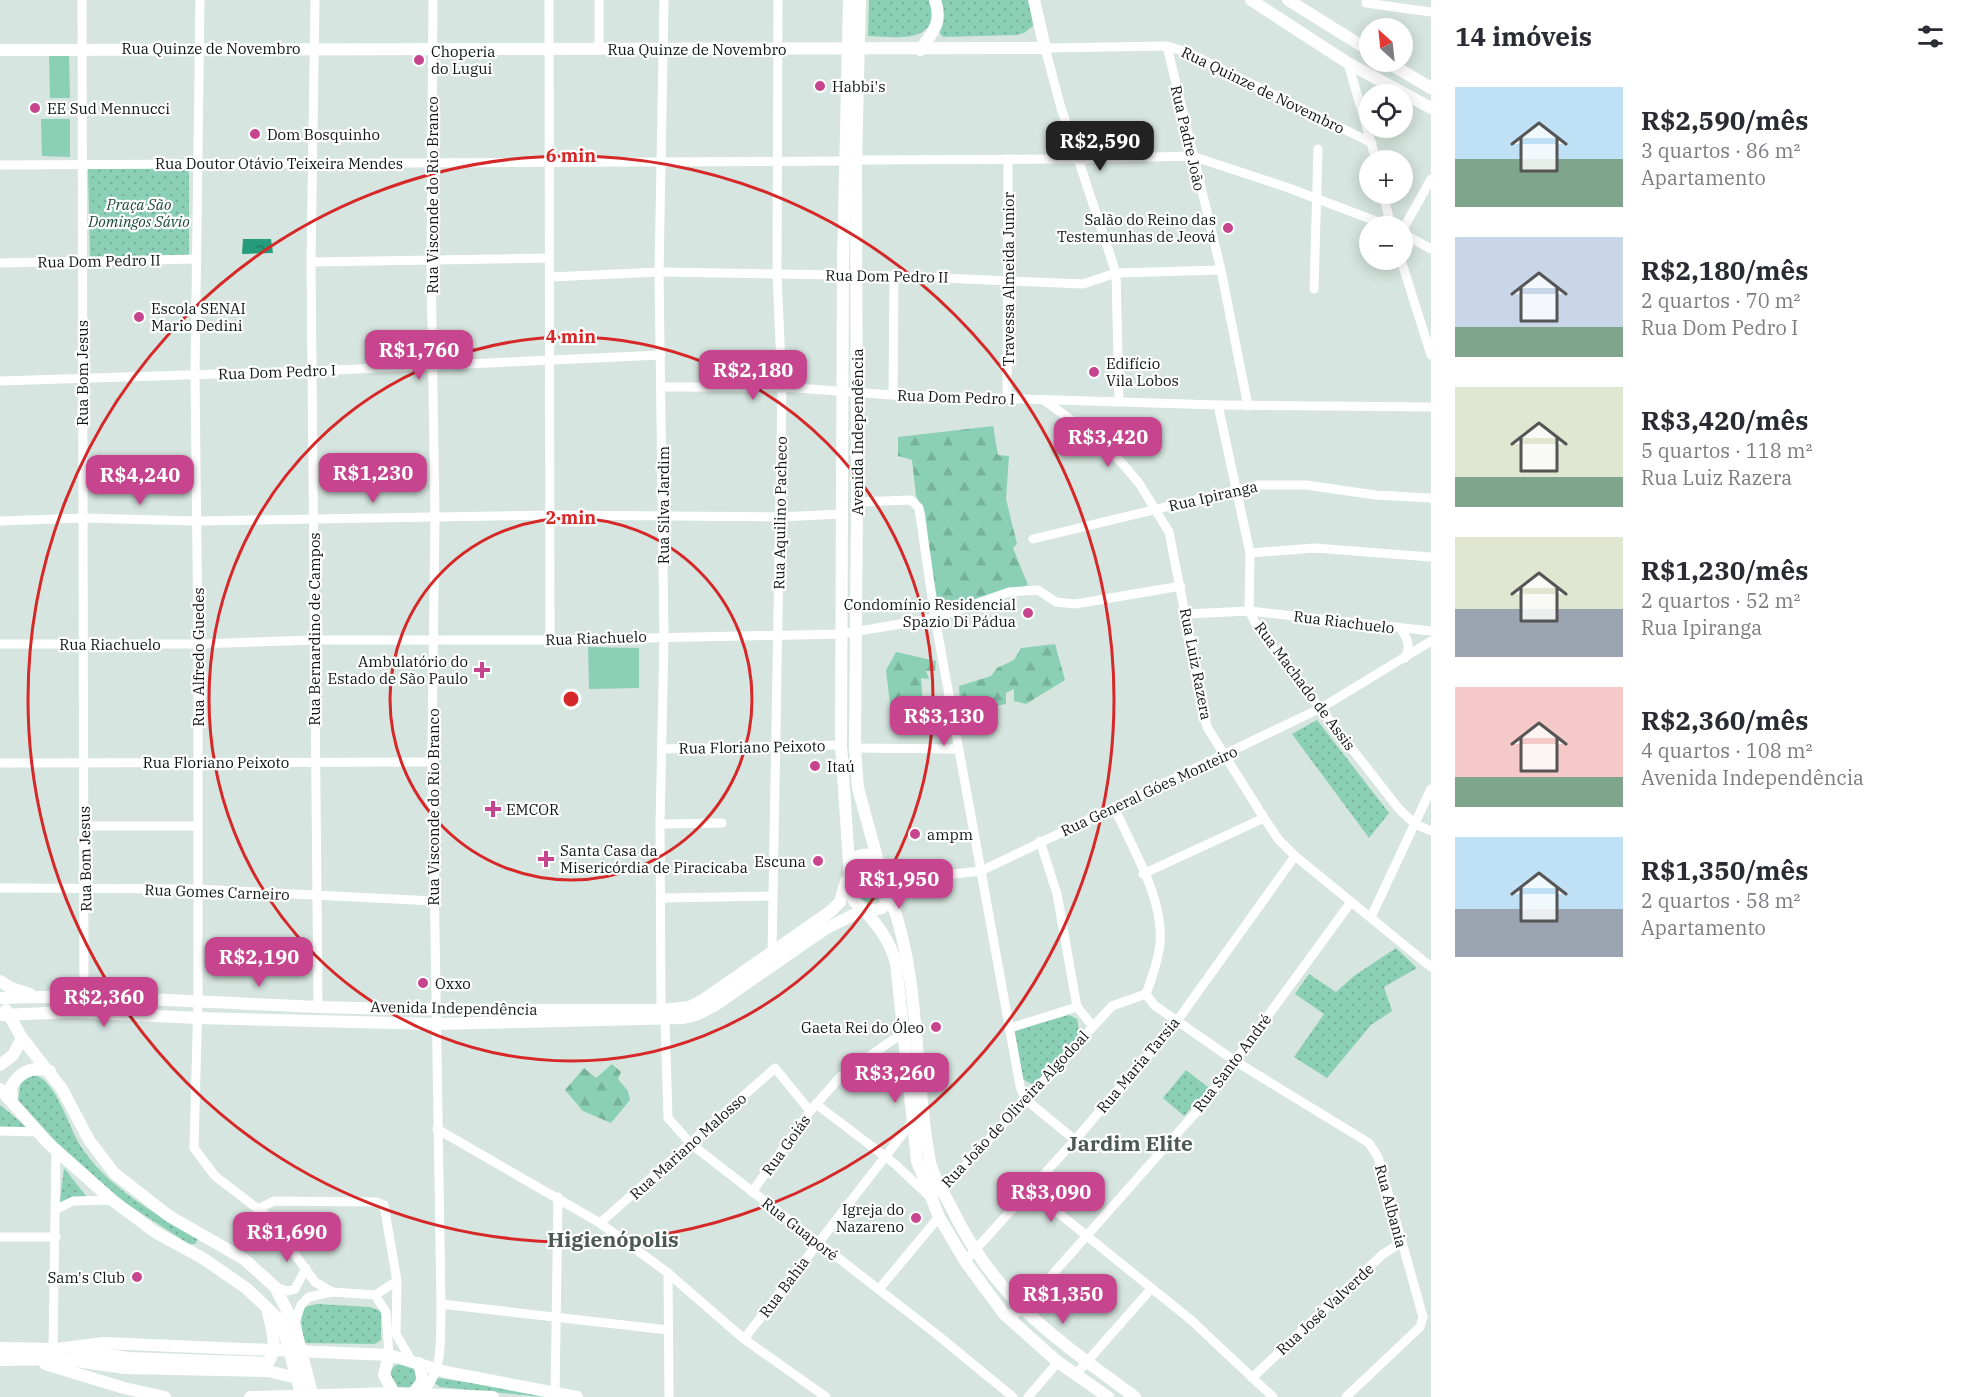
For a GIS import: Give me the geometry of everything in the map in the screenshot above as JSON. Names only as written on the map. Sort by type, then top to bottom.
[{"type":"main road","name":"Avenida Independência","points":[[849,0],[854,49]]},
{"type":"main road","name":"Avenida Independência","points":[[5,1016],[74,1012],[197,1018],[438,1024],[663,1015],[704,1000],[772,954],[840,902],[849,866],[841,745],[842,514],[850,160],[854,49],[860,0]]},
{"type":"main road","points":[[920,50],[938,25],[939,11],[935,0]]},
{"type":"main road","points":[[1034,0],[1045,48]]},
{"type":"main road","points":[[1251,0],[1266,4],[1348,63],[1431,108]]},
{"type":"main road","points":[[1288,0],[1359,44]]},
{"type":"main road","name":"Rua Quinze de Novembro","points":[[0,50],[82,48],[920,50],[1045,48]]},
{"type":"main road","points":[[1348,63],[1359,54]]},
{"type":"main road","points":[[1404,72],[1431,88]]},
{"type":"main road","name":"Avenida Independência","points":[[849,276],[857,392],[855,748],[858,788],[879,862]]},
{"type":"main road","points":[[976,1252],[931,1164],[909,965],[900,923],[879,862],[868,854],[861,854],[849,866],[851,893],[892,947],[897,963],[912,1122],[914,1174],[930,1197],[965,1261],[1004,1314],[1058,1362],[1108,1397]]},
{"type":"main road","points":[[864,911],[882,908],[890,897]]},
{"type":"main road","name":"Avenida Independência","points":[[0,998],[198,999],[318,1007],[696,1015],[714,1006],[825,929],[864,911]]},
{"type":"main road","points":[[0,981],[11,988],[40,997]]},
{"type":"main road","points":[[0,1004],[5,1016],[50,1071],[89,1140],[114,1173],[169,1216],[244,1259],[274,1287],[294,1324],[313,1397]]},
{"type":"main road","points":[[0,1065],[13,1055],[22,1038]]},
{"type":"main road","points":[[12,1099],[11,1087],[22,1073],[40,1068],[50,1071]]},
{"type":"main road","points":[[0,1089],[12,1099],[56,1150],[112,1200],[155,1232],[204,1259],[246,1288],[281,1321],[302,1397]]},
{"type":"main road","points":[[939,1217],[951,1218],[963,1240],[976,1252],[1022,1310],[1086,1362],[1133,1396]]},
{"type":"main road","points":[[0,1348],[55,1349],[130,1358],[268,1363],[273,1355],[274,1339],[266,1307]]},
{"type":"main road","points":[[55,1349],[104,1343],[389,1355],[438,1370],[555,1395],[577,1397]]},
{"type":"main road","points":[[389,1355],[384,1375],[394,1393]]},
{"type":"main road","points":[[0,1360],[62,1359],[125,1368],[268,1371],[297,1378]]},
{"type":"main road","points":[[17,1360],[58,1367],[124,1388],[165,1397]]},
{"type":"main road","points":[[415,1362],[423,1381],[417,1393]]},
{"type":"main road","points":[[250,1397],[417,1393],[493,1397]]},
{"type":"street","name":"Rua Bom Jesus","points":[[82,0],[84,518],[82,643],[86,890],[84,997]]},
{"type":"street","name":"Rua Alfredo Guedes","points":[[200,0],[195,375],[198,999],[194,1148],[215,1176],[258,1209],[280,1230],[315,1282],[332,1292]]},
{"type":"street","name":"Rua Bernardino de Campos","points":[[315,0],[312,48],[311,262],[314,371],[314,763],[318,896],[318,1007]]},
{"type":"street","name":"Rua Visconde do Rio Branco","points":[[433,0],[431,262],[435,517],[433,762],[441,1304],[438,1370]]},
{"type":"street","points":[[549,0],[547,49],[550,162],[550,640]]},
{"type":"street","points":[[599,0],[599,49]]},
{"type":"street","name":"Rua Silva Jardim","points":[[663,1015],[660,824],[664,635],[659,272],[664,0]]},
{"type":"street","name":"Rua Aquilino Pacheco","points":[[772,954],[773,748],[778,635],[782,387],[777,275],[778,0]]},
{"type":"street","points":[[1366,3],[1431,12]]},
{"type":"street","name":"Rua Quinze de Novembro","points":[[1045,48],[1167,46],[1187,52],[1372,143]]},
{"type":"street","name":"Rua Padre João","points":[[1167,46],[1221,270],[1248,406]]},
{"type":"street","points":[[1045,48],[1077,159],[1104,231],[1116,273],[1119,401]]},
{"type":"street","points":[[1348,63],[1374,150]]},
{"type":"street","points":[[1314,289],[1318,149]]},
{"type":"street","name":"Rua Doutor Otávio Teixeira Mendes","points":[[0,165],[1077,159],[1192,156],[1363,216]]},
{"type":"street","name":"Travessa Almeida Junior","points":[[1006,398],[1009,280],[1008,159]]},
{"type":"street","points":[[1411,216],[1431,179]]},
{"type":"street","points":[[1413,238],[1431,249]]},
{"type":"street","points":[[311,262],[431,262],[549,258]]},
{"type":"street","name":"Rua Dom Pedro II","points":[[0,263],[197,260]]},
{"type":"street","name":"Rua Dom Pedro II","points":[[550,277],[659,272],[894,276],[1083,284],[1116,273],[1221,270]]},
{"type":"street","points":[[1404,270],[1431,356]]},
{"type":"street","points":[[893,395],[894,276]]},
{"type":"street","name":"Rua Dom Pedro I","points":[[0,381],[432,367],[661,355]]},
{"type":"street","name":"Rua Dom Pedro I","points":[[662,387],[844,389],[893,395],[1248,406],[1431,406]]},
{"type":"street","name":"Rua Luiz Razera","points":[[1043,400],[1108,447],[1139,483],[1169,532],[1208,727],[1264,818],[1295,856],[1431,967]]},
{"type":"street","points":[[1070,400],[1070,418]]},
{"type":"street","name":"Rua Machado de Assis","points":[[1218,405],[1250,553],[1249,611],[1260,630],[1399,809],[1415,824],[1431,831]]},
{"type":"street","name":"Rua Ipiranga","points":[[1034,539],[1257,485],[1296,484],[1375,495],[1431,498]]},
{"type":"street","points":[[857,502],[911,500],[916,503],[958,749],[1020,1086],[1025,1099],[1075,1140]]},
{"type":"street","points":[[0,520],[84,518],[196,521],[314,517],[550,515],[779,517],[842,514]]},
{"type":"street","points":[[1250,553],[1315,548],[1431,557]]},
{"type":"street","name":"Rua Riachuelo","points":[[0,644],[550,640],[664,635],[842,634],[935,618],[1008,592],[1038,590],[1056,602],[1075,604],[1181,586]]},
{"type":"street","name":"Rua Riachuelo","points":[[1186,614],[1249,611],[1431,631]]},
{"type":"street","points":[[1401,628],[1409,642],[1410,649],[1405,658]]},
{"type":"street","name":"Rua General Góes Monteiro","points":[[879,862],[944,875],[981,871],[1321,708],[1431,641]]},
{"type":"street","name":"Rua Floriano Peixoto","points":[[663,749],[841,745]]},
{"type":"street","points":[[855,748],[958,749]]},
{"type":"street","name":"Rua Floriano Peixoto","points":[[0,763],[83,761],[433,762]]},
{"type":"street","points":[[1371,917],[1431,789]]},
{"type":"street","points":[[1114,807],[1158,915],[1160,944],[1146,994]]},
{"type":"street","points":[[1143,874],[1264,818]]},
{"type":"street","points":[[660,824],[722,824]]},
{"type":"street","points":[[84,826],[197,826]]},
{"type":"street","points":[[1040,841],[1057,894],[1077,1007],[1092,1025]]},
{"type":"street","name":"Rua Maria Tarsia","points":[[965,1261],[976,1252],[1075,1140],[1177,1021],[1295,856]]},
{"type":"street","name":"Rua Gomes Carneiro","points":[[0,888],[197,889],[434,902]]},
{"type":"street","points":[[662,898],[771,896]]},
{"type":"street","name":"Rua Santo André","points":[[1022,1310],[1204,1102],[1351,902]]},
{"type":"street","name":"Rua Albania","points":[[1146,994],[1154,1005],[1235,1061],[1369,1143],[1378,1157],[1401,1243],[1427,1316]]},
{"type":"street","name":"Rua João de Oliveira Algodoal","points":[[930,1197],[942,1189],[1112,1006],[1146,994]]},
{"type":"street","points":[[1010,1028],[1077,1007]]},
{"type":"street","name":"Rua Guaporé","points":[[663,1015],[668,1118],[691,1144],[879,1289],[1013,1397]]},
{"type":"street","name":"Rua Goiás","points":[[752,1192],[813,1108],[841,1076],[904,1032]]},
{"type":"street","name":"Rua Mariano Malosso","points":[[600,1223],[775,1068],[813,1108]]},
{"type":"street","points":[[813,1108],[914,1174],[931,1164]]},
{"type":"street","name":"Rua Bahia","points":[[744,1339],[912,1122]]},
{"type":"street","points":[[437,1129],[600,1223],[668,1273],[744,1339],[826,1397]]},
{"type":"street","points":[[0,1131],[39,1132]]},
{"type":"street","points":[[55,1349],[56,1150]]},
{"type":"street","points":[[1030,1190],[1088,1234],[1151,1289],[1191,1320],[1273,1397]]},
{"type":"street","points":[[555,1395],[558,1197]]},
{"type":"street","points":[[57,1209],[73,1201],[112,1200]]},
{"type":"street","points":[[258,1209],[274,1201],[376,1202],[384,1205],[397,1281],[396,1334],[415,1362]]},
{"type":"street","points":[[879,1289],[939,1217]]},
{"type":"street","points":[[0,1237],[56,1237]]},
{"type":"street","name":"Rua José Valverde","points":[[1251,1378],[1383,1254],[1401,1243]]},
{"type":"street","points":[[274,1287],[288,1291],[295,1289],[306,1268]]},
{"type":"street","points":[[668,1273],[669,1397]]},
{"type":"street","points":[[294,1324],[304,1300],[332,1292],[375,1295],[397,1281]]},
{"type":"street","points":[[1076,1374],[1151,1289]]},
{"type":"street","points":[[375,1295],[386,1312],[389,1355]]},
{"type":"street","points":[[441,1304],[668,1330]]},
{"type":"street","points":[[1004,1314],[1015,1314],[1022,1310]]},
{"type":"street","points":[[1346,1397],[1420,1327],[1427,1316]]},
{"type":"street","points":[[1028,1397],[1058,1362]]},
{"type":"street","points":[[417,1393],[431,1384],[438,1370]]},
{"type":"green space","points":[[869,0],[930,0],[932,15],[929,25],[915,35],[904,37],[868,36]]},
{"type":"green space","points":[[939,0],[1031,0],[1033,26],[1024,33],[1016,35],[943,37],[939,32]]},
{"type":"green space","points":[[49,56],[69,56],[70,98],[50,98]]},
{"type":"green space","points":[[41,119],[70,119],[70,157],[42,156]]},
{"type":"green space","name":"Praça São Domingos Sávio","points":[[189,167],[189,257],[90,258],[88,169]]},
{"type":"green space","points":[[993,426],[998,455],[1009,456],[1006,499],[1017,544],[1013,548],[1028,585],[937,613],[925,512],[916,496],[912,460],[898,456],[898,437]]},
{"type":"green space","points":[[1055,644],[1065,680],[1026,704],[1014,701],[1014,689],[1006,693],[1006,704],[990,707],[984,696],[960,706],[959,686],[991,676],[997,668],[1014,660],[1021,648]]},
{"type":"green space","points":[[588,647],[639,648],[639,688],[589,689]]},
{"type":"green space","points":[[896,652],[936,661],[935,671],[926,671],[929,679],[921,678],[923,703],[905,705],[903,717],[891,713],[886,670]]},
{"type":"green space","points":[[1317,720],[1389,813],[1369,838],[1292,734]]},
{"type":"green space","points":[[864,861],[873,864],[880,891],[878,899],[869,903],[860,898],[853,872],[855,866]]},
{"type":"green space","points":[[1396,948],[1417,968],[1384,987],[1392,1011],[1371,1025],[1327,1078],[1294,1057],[1324,1014],[1295,994],[1309,974],[1336,992],[1354,976]]},
{"type":"green space","points":[[1069,1015],[1077,1019],[1079,1030],[1077,1040],[1035,1086],[1021,1078],[1013,1030]]},
{"type":"green space","points":[[612,1064],[621,1072],[618,1079],[628,1091],[630,1100],[611,1123],[583,1111],[565,1090],[584,1068],[596,1078]]},
{"type":"green space","points":[[1186,1070],[1209,1088],[1184,1116],[1163,1098]]},
{"type":"green space","points":[[33,1075],[48,1084],[61,1104],[80,1145],[104,1174],[133,1199],[198,1239],[195,1244],[189,1244],[124,1202],[60,1146],[18,1100],[21,1082]]},
{"type":"green space","points":[[0,1105],[28,1128],[0,1128]]},
{"type":"green space","points":[[64,1168],[87,1197],[76,1197],[60,1202]]},
{"type":"green space","points":[[317,1304],[370,1307],[381,1311],[381,1340],[375,1344],[305,1343],[302,1325],[303,1311],[305,1307]]},
{"type":"green space","points":[[403,1363],[412,1367],[416,1376],[412,1385],[403,1389],[394,1385],[390,1376],[394,1367]]},
{"type":"green space","points":[[439,1378],[545,1394],[545,1397],[440,1387],[435,1383]]},
{"type":"water","points":[[243,239],[271,239],[273,253],[242,254]]},
{"type":"place","name":"Choperia do Lugui","points":[[419,60]]},
{"type":"place","name":"Habbi's","points":[[820,86]]},
{"type":"place","name":"EE Sud Mennucci","points":[[35,108]]},
{"type":"place","name":"Dom Bosquinho","points":[[255,134]]},
{"type":"place","name":"Salão do Reino das Testemunhas de Jeová","points":[[1228,228]]},
{"type":"place","name":"Escola SENAI Mario Dedini","points":[[139,317]]},
{"type":"place","name":"Edifício Vila Lobos","points":[[1094,372]]},
{"type":"place","name":"Condomínio Residencial Spazio Di Pádua","points":[[1028,613]]},
{"type":"place","name":"Ambulatório do Estado de São Paulo","points":[[482,670]]},
{"type":"place","name":"Itaú","points":[[815,766]]},
{"type":"place","name":"EMCOR","points":[[493,809]]},
{"type":"place","name":"ampm","points":[[915,834]]},
{"type":"place","name":"Santa Casa da Misericórdia de Piracicaba","points":[[546,859]]},
{"type":"place","name":"Escuna","points":[[818,861]]},
{"type":"place","name":"Oxxo","points":[[423,983]]},
{"type":"place","name":"Gaeta Rei do Óleo","points":[[936,1027]]},
{"type":"place","name":"Igreja do Nazareno","points":[[916,1218]]},
{"type":"place","name":"Sam's Club","points":[[137,1277]]},
{"type":"district","name":"Jardim Elite","points":[[1130,1143]]},
{"type":"district","name":"Higienópolis","points":[[613,1239]]}]
